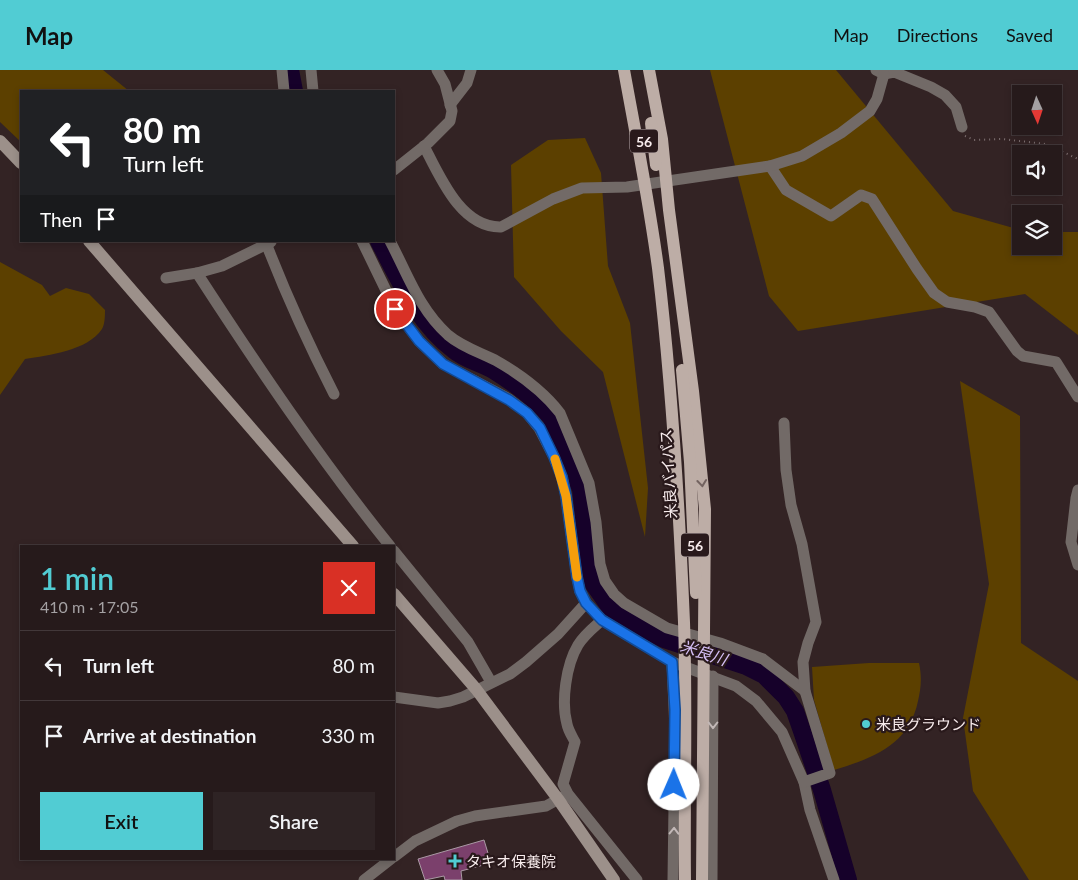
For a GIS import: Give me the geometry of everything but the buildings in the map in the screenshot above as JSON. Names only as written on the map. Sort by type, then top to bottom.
[{"type":"main road","points":[[624,70],[650,210],[658,268],[670,397],[682,582],[686,689],[684,855],[675,879]]},
{"type":"main road","name":"米良バイパス","points":[[632,70],[658,212],[683,378],[694,521],[697,614],[696,880]]},
{"type":"main road","name":"米良バイパス","points":[[641,70],[652,126],[658,212],[677,381],[691,583],[691,880]]},
{"type":"main road","points":[[649,70],[662,139],[669,210],[693,391],[705,509],[702,880]]},
{"type":"street","points":[[282,70],[284,90]]},
{"type":"street","points":[[312,70],[313,90]]},
{"type":"street","points":[[395,169],[424,146],[450,121],[452,111],[445,84],[436,70]]},
{"type":"street","points":[[450,105],[467,83],[471,70]]},
{"type":"street","points":[[424,146],[452,198],[476,221],[484,226],[493,228],[502,227],[553,199],[582,188],[627,186],[732,170],[751,170],[802,156],[841,132],[870,111],[877,99],[880,72],[894,72],[931,87],[944,95],[956,107],[962,127]]},
{"type":"street","points":[[0,141],[20,162]]},
{"type":"street","points":[[770,166],[786,190],[832,216],[861,195],[872,199],[917,270],[934,293],[947,302],[975,307],[989,312],[1017,351],[1023,356],[1056,362],[1078,397]]},
{"type":"street","points":[[90,242],[352,545]]},
{"type":"street","points":[[166,278],[197,273],[222,266],[269,242],[285,292],[334,394]]},
{"type":"street","points":[[362,242],[395,309],[419,341],[443,364],[509,400],[527,413],[540,428],[562,477],[577,577],[580,591],[586,603],[602,620],[672,662],[736,686],[756,701],[782,732],[806,781],[810,810],[834,880]]},
{"type":"street","points":[[391,242],[418,298],[436,323],[456,341],[494,360],[520,376],[553,404],[560,413],[589,483],[596,522],[600,564],[605,582],[614,594],[624,603],[667,628],[720,643],[763,659],[805,691]]},
{"type":"street","points":[[197,273],[266,378],[351,498],[389,545]]},
{"type":"street","points":[[784,423],[786,470],[791,505],[802,544],[816,622],[803,662],[805,691],[830,772],[806,781]]},
{"type":"street","points":[[1078,490],[1071,542],[1078,565]]},
{"type":"street","points":[[395,552],[468,642],[491,682]]},
{"type":"street","points":[[395,595],[476,689],[563,797],[636,880]]},
{"type":"street","points":[[395,696],[438,703],[450,702],[510,674],[542,650],[586,603]]},
{"type":"street","points":[[602,620],[587,634],[578,646],[567,674],[566,719],[567,726],[575,742],[563,784],[563,797],[614,880]]},
{"type":"street","points":[[672,662],[675,730],[675,879]]},
{"type":"street","points":[[712,880],[713,676]]},
{"type":"street","points":[[395,856],[415,841],[457,821],[476,816],[546,806],[563,797]]},
{"type":"street","points":[[364,880],[389,860]]},
{"type":"path","points":[[962,127],[965,137],[974,140],[1002,139],[1046,144],[1078,159]]},
{"type":"shaded area","points":[[0,70],[103,70],[128,90],[20,90],[20,141],[0,122]]},
{"type":"shaded area","points":[[710,70],[836,70],[953,211],[1012,227],[1012,255],[1062,255],[1062,232],[1078,232],[1078,335],[1025,294],[798,331],[769,296]]},
{"type":"shaded area","points":[[585,138],[601,173],[608,266],[630,323],[648,488],[645,537],[603,372],[561,331],[514,277],[511,165],[548,140]]},
{"type":"shaded area","points":[[0,262],[42,285],[50,296],[66,288],[89,294],[105,310],[105,320],[102,329],[95,336],[77,347],[67,351],[25,359],[0,395]]},
{"type":"shaded area","points":[[960,381],[1020,416],[1021,643],[1078,681],[1078,880],[1029,880],[973,791],[963,718],[989,584]]},
{"type":"shaded area","name":"米良グラウンド","points":[[869,663],[919,663],[921,673],[918,701],[907,729],[898,739],[887,748],[875,754],[834,770],[814,700],[812,667]]},
{"type":"waterway","name":"米良川","points":[[290,70],[294,90]]},
{"type":"waterway","name":"米良川","points":[[380,242],[402,286],[420,314],[441,339],[459,353],[490,368],[510,381],[532,398],[551,417],[581,489],[589,564],[593,583],[610,607],[625,619],[664,639],[746,666],[764,675],[786,697],[795,711],[822,790],[848,880]]},
{"type":"slow traffic","points":[[555,459],[562,477],[566,496],[569,532],[577,577]]},
{"type":"place","name":"米良グラウンド","points":[[866,724]]},
{"type":"place","name":"タキオ保養院","points":[[455,861]]},
{"type":"route","points":[[395,309],[419,341],[443,364],[509,400],[527,413],[540,428],[548,442],[562,477],[577,577],[580,591],[586,603],[602,620],[672,662],[675,710],[674,785]]}]
